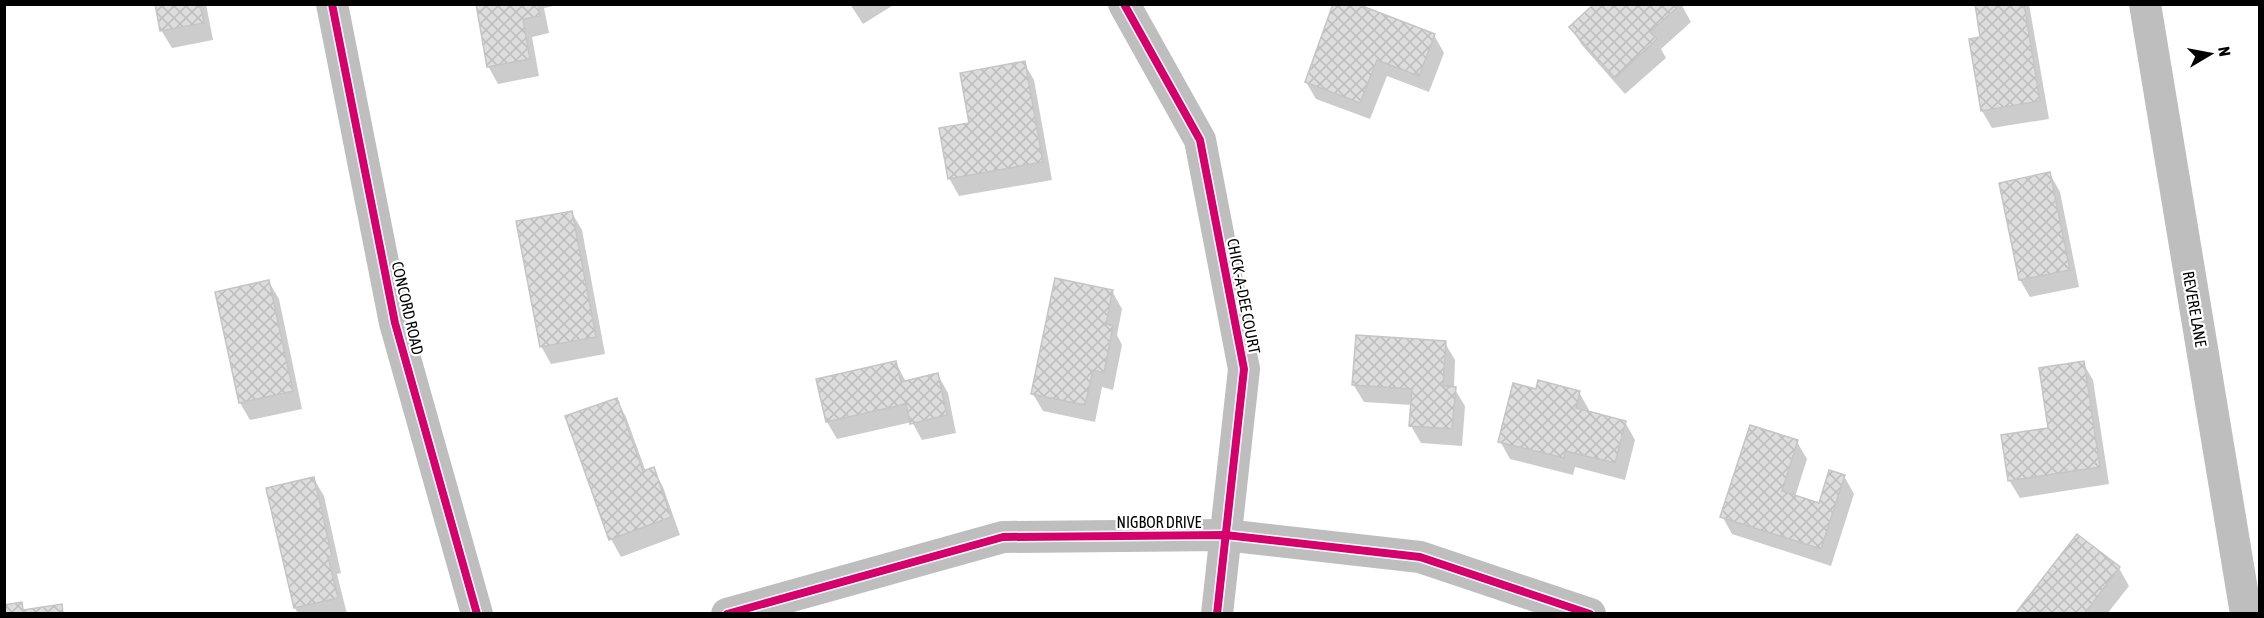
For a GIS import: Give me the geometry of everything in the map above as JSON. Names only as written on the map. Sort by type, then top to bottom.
[{"type":"street","name":"CONCORD ROAD","points":[[333,4],[395,323],[477,614]]},
{"type":"street","name":"CHICK-A-DEE COURT","points":[[1124,4],[1200,140],[1244,369],[1217,614]]},
{"type":"street","name":"REVERE LANE","points":[[2145,4],[2246,614]]},
{"type":"street","name":"NIGBOR DRIVE","points":[[728,614],[1003,537],[1225,535],[1420,557],[1590,614]]},
{"type":"building","points":[[155,4],[200,4],[204,23],[160,31]]},
{"type":"building","points":[[476,4],[538,4],[540,16],[523,19],[530,59],[487,67]]},
{"type":"building","points":[[1333,4],[1357,4],[1435,34],[1419,76],[1377,60],[1360,103],[1305,82]]},
{"type":"building","points":[[1594,4],[1681,4],[1650,32],[1657,39],[1615,78],[1569,27]]},
{"type":"building","points":[[1975,4],[2024,4],[2040,101],[1981,111],[1969,39],[1980,37]]},
{"type":"building","points":[[1025,61],[1043,162],[948,179],[939,128],[969,123],[960,73]]},
{"type":"building","points":[[2050,172],[2070,270],[2019,280],[1999,183]]},
{"type":"building","points":[[572,211],[596,337],[540,347],[516,221]]},
{"type":"building","points":[[1055,278],[1113,290],[1106,324],[1113,326],[1104,373],[1093,370],[1085,405],[1031,394]]},
{"type":"building","points":[[269,280],[293,391],[239,403],[215,292]]},
{"type":"building","points":[[1356,335],[1446,341],[1443,386],[1456,387],[1452,429],[1409,426],[1412,389],[1352,385]]},
{"type":"building","points":[[896,361],[901,382],[938,373],[947,415],[910,424],[906,404],[826,422],[816,379]]},
{"type":"building","points":[[2084,361],[2100,467],[2008,481],[2001,435],[2048,428],[2039,368]]},
{"type":"building","points":[[1538,380],[1580,391],[1576,408],[1626,421],[1615,463],[1565,451],[1564,458],[1498,442],[1513,383],[1536,389]]},
{"type":"building","points":[[617,398],[643,471],[654,467],[671,517],[609,540],[565,416]]},
{"type":"building","points":[[1750,425],[1798,440],[1782,491],[1819,503],[1829,470],[1845,475],[1821,549],[1720,517]]},
{"type":"building","points":[[314,477],[332,556],[328,557],[338,598],[294,608],[266,488]]},
{"type":"building","points":[[2077,534],[2120,567],[2084,614],[2015,614]]},
{"type":"building","points":[[22,602],[23,610],[62,604],[63,614],[4,614],[4,605]]},
{"type":"cycle path","points":[[332,4],[395,323],[477,614]]},
{"type":"cycle path","points":[[1124,4],[1200,140],[1244,369],[1217,614]]},
{"type":"cycle path","points":[[727,614],[1003,537],[1225,535],[1420,557],[1590,614]]}]
